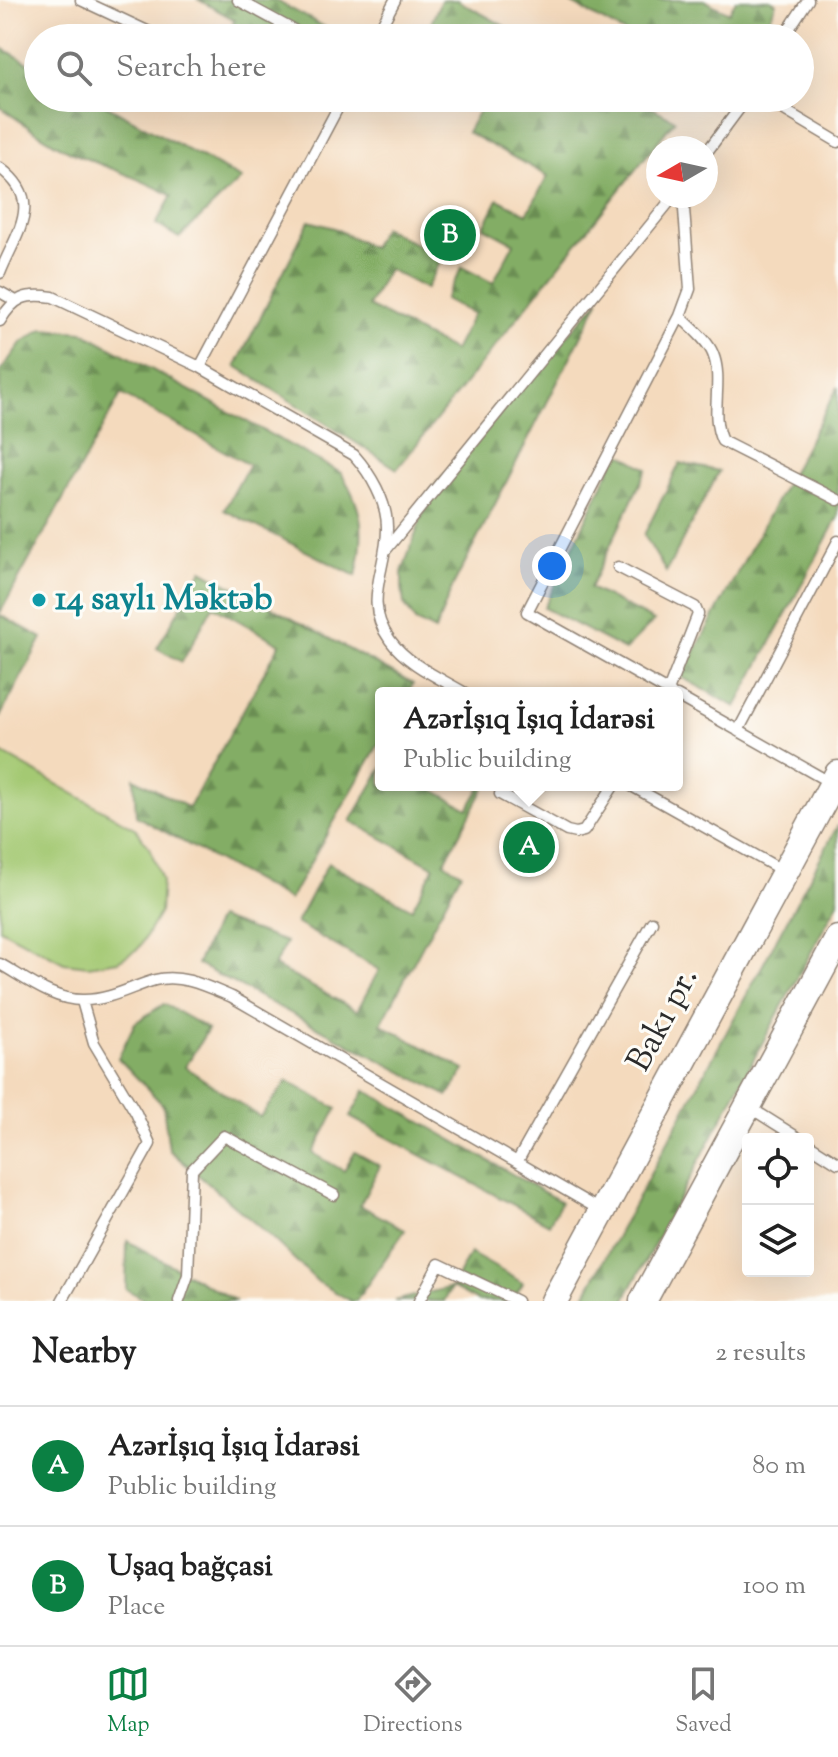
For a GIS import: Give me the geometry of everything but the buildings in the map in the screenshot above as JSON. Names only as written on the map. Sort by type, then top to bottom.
[{"type":"street","name":"Bakı pr.","points":[[554,1301],[600,1210],[835,779]]},
{"type":"street","points":[[643,1301],[838,939]]},
{"type":"lane","points":[[81,0],[132,24]]},
{"type":"lane","points":[[238,0],[282,24]]},
{"type":"lane","points":[[382,24],[395,0]]},
{"type":"lane","points":[[792,24],[808,0]]},
{"type":"lane","points":[[200,367],[336,112]]},
{"type":"lane","points":[[718,137],[737,112]]},
{"type":"lane","points":[[788,112],[838,142]]},
{"type":"lane","points":[[0,168],[15,179],[24,194],[26,209],[0,273]]},
{"type":"lane","points":[[383,554],[664,208]]},
{"type":"lane","points":[[661,687],[527,612],[680,316],[690,289],[684,208]]},
{"type":"lane","points":[[0,292],[16,301]]},
{"type":"lane","points":[[0,321],[8,307],[16,301],[32,294],[53,297],[200,367],[354,455],[370,473],[387,526],[377,583],[376,614],[390,641],[415,664],[455,687]]},
{"type":"lane","points":[[680,316],[709,346],[714,357],[716,429],[722,441],[838,500]]},
{"type":"lane","points":[[738,731],[838,541]]},
{"type":"lane","points":[[618,567],[695,607],[698,614],[674,687]]},
{"type":"lane","points":[[683,699],[738,731],[835,779]]},
{"type":"lane","points":[[500,794],[576,833],[584,831],[610,791]]},
{"type":"lane","points":[[641,791],[785,872]]},
{"type":"lane","points":[[517,1162],[652,922]]},
{"type":"lane","points":[[0,964],[47,991],[82,1001],[112,996],[158,979],[193,980],[232,997],[600,1210]]},
{"type":"lane","points":[[62,1301],[150,1144],[136,1113],[94,1043],[82,1001]]},
{"type":"lane","points":[[747,1106],[790,1133]]},
{"type":"lane","points":[[179,1301],[188,1275],[192,1170],[224,1136],[334,1195]]},
{"type":"lane","points":[[814,1148],[838,1163]]},
{"type":"lane","points":[[419,1301],[439,1264],[517,1301]]},
{"type":"green space","points":[[199,0],[275,0],[319,24],[233,24],[235,20]]},
{"type":"green space","points":[[441,0],[457,0],[501,24],[431,24]]},
{"type":"green space","points":[[565,0],[704,0],[729,13],[736,0],[770,0],[776,3],[768,24],[609,24]]},
{"type":"green space","points":[[0,47],[24,60],[24,112],[119,112],[241,179],[179,238],[156,224],[172,196],[60,146],[0,107]]},
{"type":"green space","points":[[478,112],[660,112],[675,120],[662,136],[646,136],[646,156],[397,469],[236,366],[309,221],[334,228],[372,248],[383,227],[442,258],[426,289],[388,269],[368,306],[454,351],[473,314],[445,299],[462,267],[493,283],[514,243],[484,227],[498,199],[527,214],[548,176],[467,132]]},
{"type":"green space","points":[[600,299],[451,590],[435,631],[415,621],[404,604],[402,572],[432,489]]},
{"type":"green space","points":[[43,329],[83,332],[341,473],[355,499],[361,523],[356,576],[224,510],[249,465],[121,394],[0,613],[0,372],[21,343]]},
{"type":"green space","points":[[838,387],[838,517],[736,707],[681,677]]},
{"type":"green space","points":[[618,452],[647,469],[590,588],[654,621],[625,650],[544,608]]},
{"type":"green space","points":[[680,463],[719,471],[666,572],[644,535]]},
{"type":"green space","points":[[202,570],[413,684],[411,687],[375,687],[375,750],[289,900],[136,816],[134,778],[189,808],[280,644],[213,606],[182,662],[157,648]]},
{"type":"green space","points":[[0,615],[42,638],[0,717]]},
{"type":"green space","points":[[0,752],[136,829],[150,849],[162,880],[160,912],[139,948],[118,961],[88,966],[64,963],[0,929]]},
{"type":"green space","points":[[375,780],[375,791],[436,791],[468,809],[478,791],[483,791],[444,863],[461,873],[381,1024],[465,1070],[448,1096],[197,964],[218,918],[286,942],[274,966],[357,1011],[379,970],[296,923],[328,863],[412,909],[434,867],[351,821]]},
{"type":"green space","points":[[838,825],[838,902],[624,1301],[582,1301]]},
{"type":"green space","points":[[164,1004],[208,1029],[185,1067],[260,1117],[287,1081],[337,1109],[313,1153],[344,1171],[355,1152],[380,1166],[360,1205],[405,1230],[356,1301],[318,1282],[271,1237],[169,1150],[163,1105],[118,1058],[135,1023]]},
{"type":"green space","points":[[365,1090],[561,1202],[549,1224],[350,1117]]},
{"type":"green space","points":[[127,1241],[236,1301],[147,1301],[126,1289]]},
{"type":"green space","points":[[470,1253],[523,1283],[512,1301],[478,1301],[452,1287]]},
{"type":"green space","points":[[452,1287],[444,1301],[394,1301]]},
{"type":"place","name":"Uşaq bağçasi","points":[[450,235]]},
{"type":"place","name":"14 saylı Məktəb","points":[[39,600]]},
{"type":"place","name":"Azərİşıq İşıq İdarəsi","points":[[529,847]]}]
